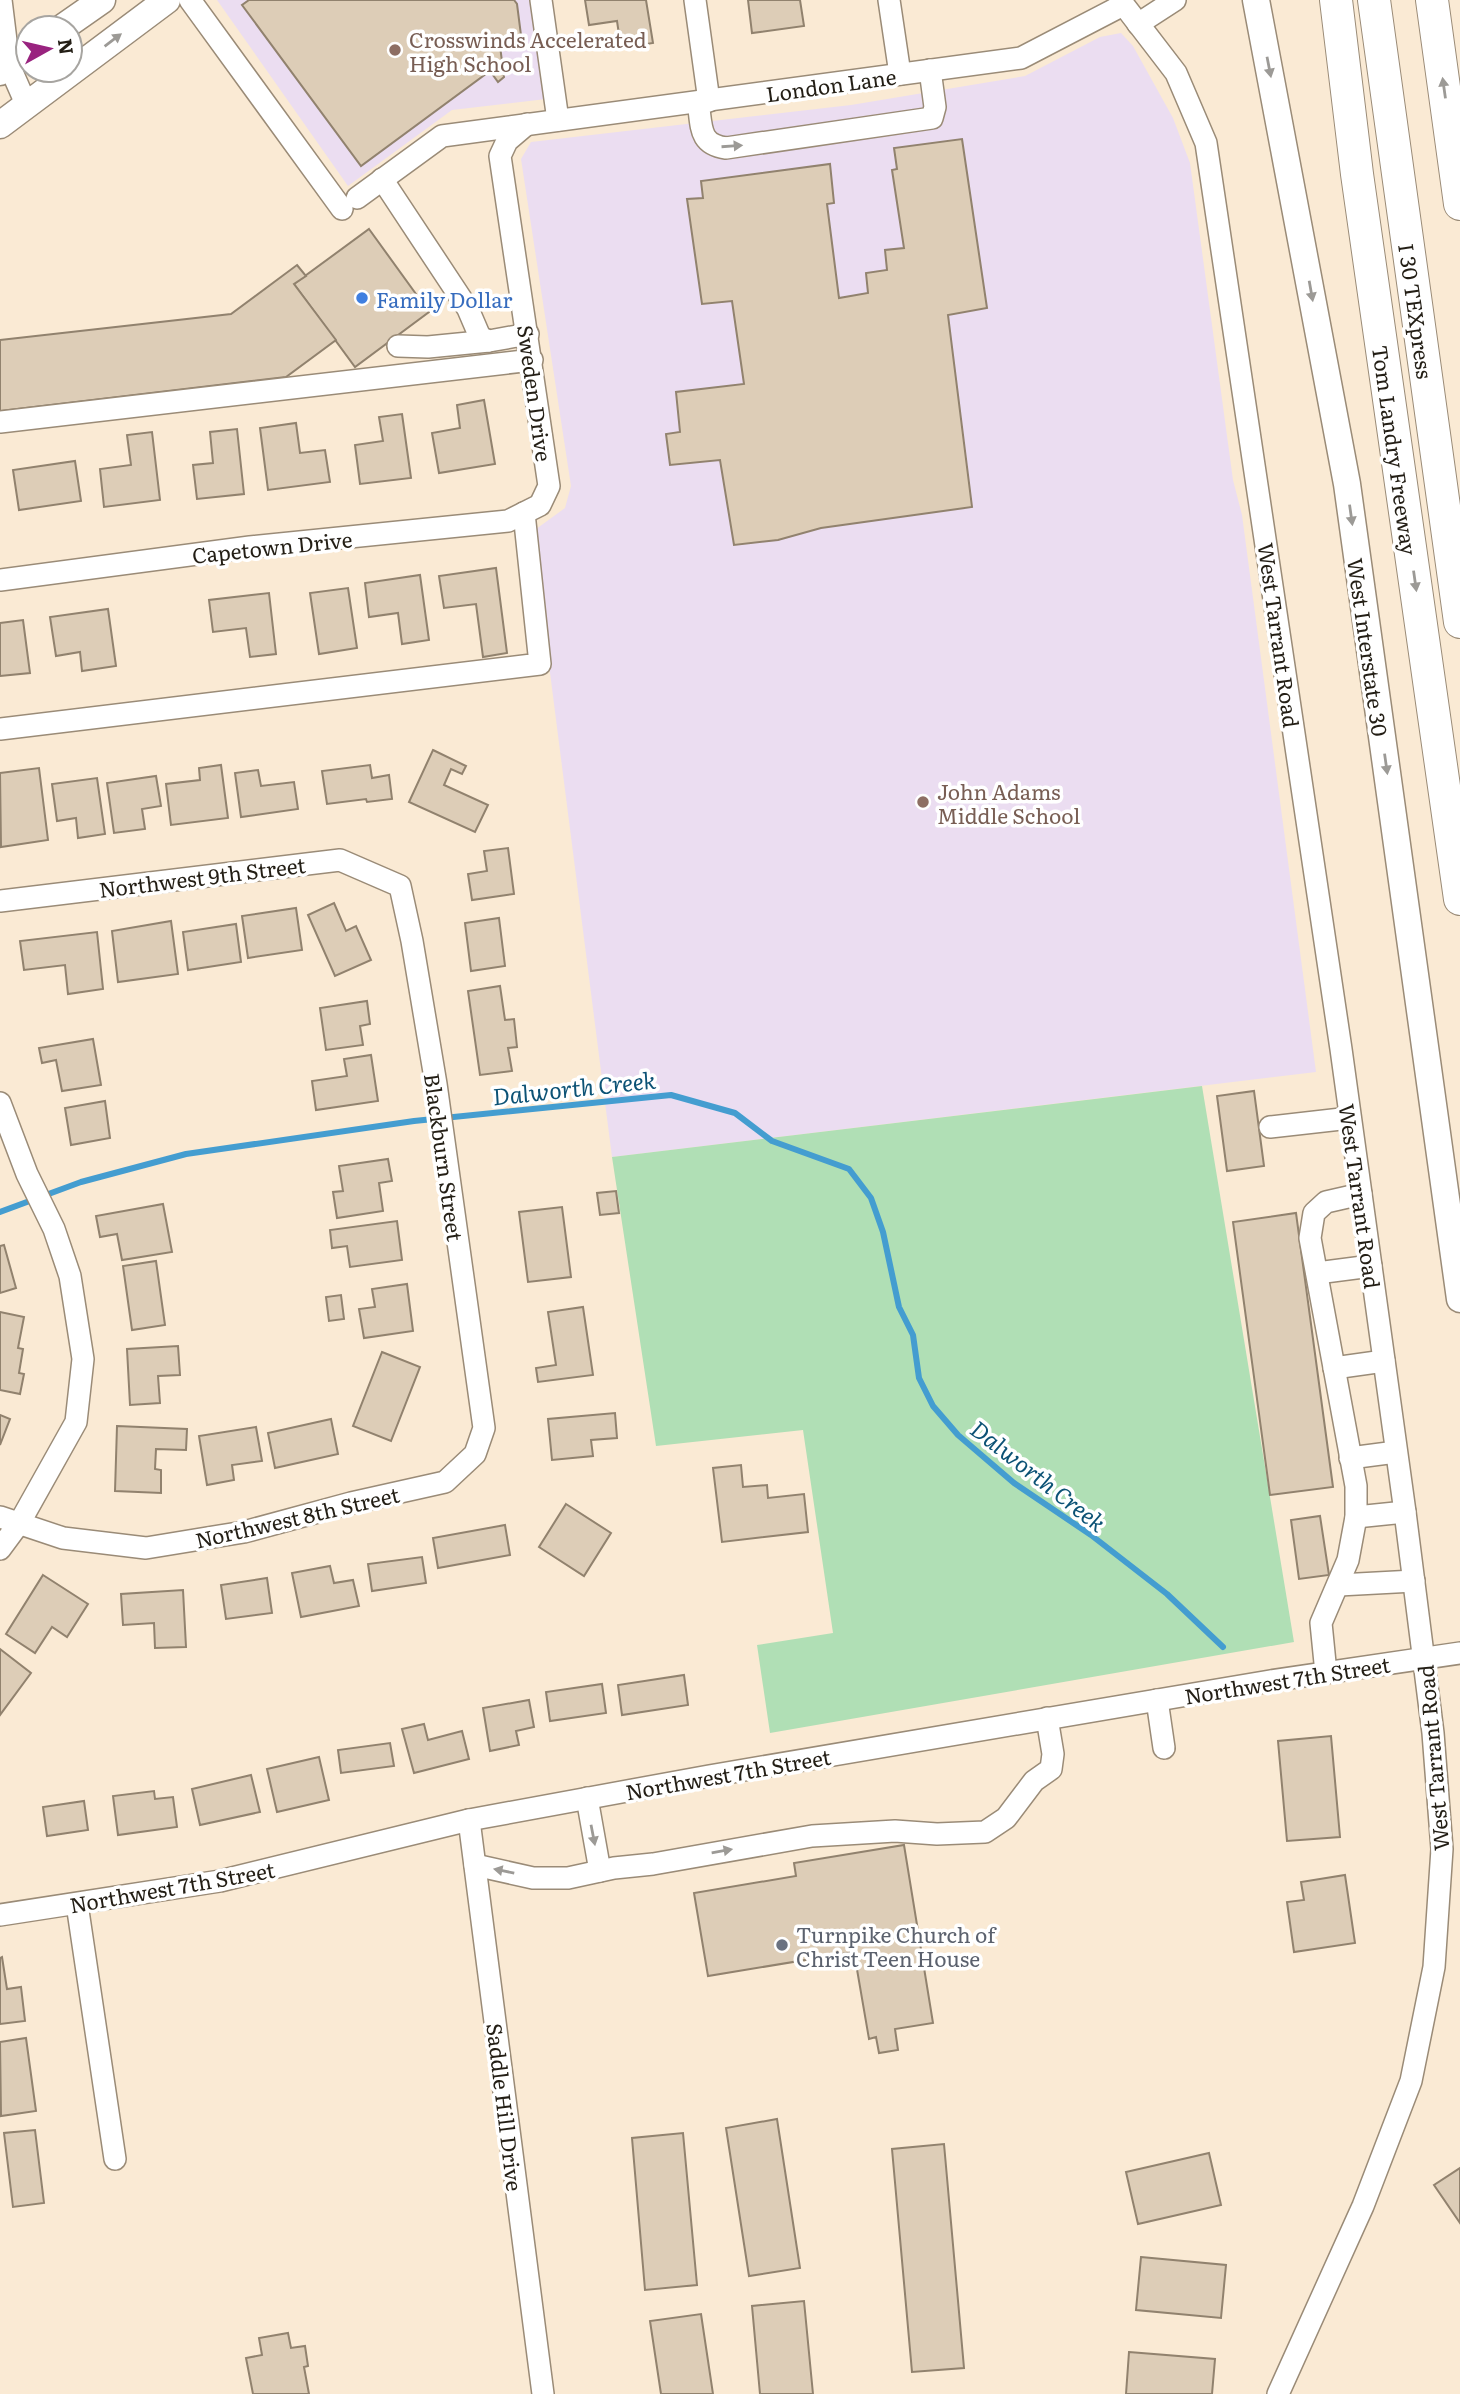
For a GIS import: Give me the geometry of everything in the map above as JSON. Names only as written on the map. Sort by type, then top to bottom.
[{"type":"highway","points":[[1315,0],[1337,146],[1357,174]]},
{"type":"highway","name":"Tom Landry Freeway","points":[[1336,0],[1357,174],[1460,899]]},
{"type":"highway","name":"I 30 TEXpress","points":[[1374,0],[1460,622]]},
{"type":"highway","points":[[1433,0],[1460,204]]},
{"type":"main road","points":[[82,14],[102,0]]},
{"type":"main road","points":[[0,125],[167,0]]},
{"type":"main road","name":"West Interstate 30","points":[[1256,0],[1347,484],[1460,1298]]},
{"type":"street","points":[[1,0],[12,63],[27,106]]},
{"type":"street","name":"London Lane","points":[[190,0],[350,203],[442,136],[1021,58],[1121,2]]},
{"type":"street","points":[[541,0],[558,120]]},
{"type":"street","points":[[695,0],[705,139],[711,146],[726,148],[932,118],[935,107],[930,70]]},
{"type":"street","points":[[889,0],[900,74]]},
{"type":"street","points":[[1138,24],[1175,0]]},
{"type":"street","name":"West Tarrant Road","points":[[1121,2],[1176,73],[1206,142],[1350,1118],[1405,1512],[1433,1733],[1441,1849],[1434,1967],[1411,2081],[1363,2206],[1278,2394]]},
{"type":"street","name":"Sweden Drive","points":[[527,124],[507,141],[500,156],[550,486],[532,509]]},
{"type":"street","points":[[382,179],[468,309],[480,337],[489,341]]},
{"type":"street","points":[[398,346],[428,347],[528,334]]},
{"type":"street","points":[[0,422],[532,360]]},
{"type":"street","points":[[0,729],[540,664],[532,509]]},
{"type":"street","name":"Capetown Drive","points":[[0,580],[250,547],[508,521],[532,509]]},
{"type":"street","name":"Northwest 9th Street","points":[[0,901],[340,860],[400,886]]},
{"type":"street","name":"Blackburn Street","points":[[400,886],[436,1084],[484,1428]]},
{"type":"street","points":[[0,1103],[27,1174],[54,1229],[70,1276],[83,1359],[76,1422],[10,1519],[0,1549]]},
{"type":"street","points":[[1270,1127],[1350,1118]]},
{"type":"street","points":[[1326,1673],[1321,1623],[1348,1560],[1356,1517],[1356,1486],[1310,1238],[1314,1213],[1326,1202],[1361,1194]]},
{"type":"street","points":[[1317,1273],[1371,1266]]},
{"type":"street","points":[[1334,1368],[1384,1361]]},
{"type":"street","name":"Northwest 8th Street","points":[[10,1519],[63,1538],[146,1549],[244,1532],[351,1503],[445,1482],[475,1454],[484,1428]]},
{"type":"street","points":[[1350,1458],[1396,1452]]},
{"type":"street","points":[[1356,1517],[1405,1512]]},
{"type":"street","points":[[1339,1585],[1414,1581]]},
{"type":"street","name":"Northwest 7th Street","points":[[0,1915],[220,1881],[469,1820],[587,1798],[1047,1718],[1460,1653]]},
{"type":"street","points":[[1157,1700],[1164,1748]]},
{"type":"street","points":[[475,1865],[533,1878],[568,1878],[813,1836],[895,1831],[937,1834],[985,1832],[1006,1818],[1034,1781],[1051,1769],[1053,1754],[1047,1718]]},
{"type":"street","points":[[587,1798],[600,1871]]},
{"type":"street","name":"Saddle Hill Drive","points":[[469,1820],[543,2394]]},
{"type":"street","points":[[77,1904],[115,2159]]},
{"type":"shaded area","name":"Crosswinds Accelerated High School","points":[[217,0],[531,0],[546,99],[452,110],[348,186]]},
{"type":"shaded area","name":"John Adams Middle School","points":[[1121,33],[1133,46],[1173,118],[1190,163],[1233,480],[1242,515],[1316,1072],[612,1157],[532,532],[565,508],[571,486],[521,159],[531,142],[851,105],[1025,76],[1100,37]]},
{"type":"green space","points":[[1202,1086],[1294,1642],[770,1733],[757,1645],[833,1633],[803,1430],[656,1446],[612,1157]]},
{"type":"building","name":"Crosswinds Accelerated High School","points":[[249,0],[514,0],[517,4],[522,43],[500,46],[504,77],[498,82],[490,71],[361,166],[242,5]]},
{"type":"building","points":[[585,0],[646,0],[653,43],[621,48],[617,21],[589,25]]},
{"type":"building","points":[[748,0],[800,0],[804,26],[752,33]]},
{"type":"building","points":[[962,139],[987,308],[948,315],[972,507],[821,528],[778,540],[734,545],[720,460],[670,465],[666,434],[680,432],[676,392],[744,384],[732,301],[702,304],[687,199],[703,198],[701,181],[830,164],[834,203],[827,204],[839,298],[868,293],[866,273],[887,270],[885,250],[904,248],[892,170],[897,169],[894,148]]},
{"type":"building","name":"Family Dollar","points":[[369,229],[429,312],[355,367],[294,284]]},
{"type":"building","points":[[297,265],[306,276],[294,284],[336,340],[286,377],[0,411],[0,340],[231,314]]},
{"type":"building","points":[[484,400],[495,464],[439,473],[432,433],[460,428],[457,405]]},
{"type":"building","points":[[402,414],[411,478],[360,484],[355,445],[383,441],[379,417]]},
{"type":"building","points":[[296,423],[300,453],[325,450],[330,482],[268,490],[260,428]]},
{"type":"building","points":[[237,429],[244,494],[197,499],[193,465],[213,463],[210,432]]},
{"type":"building","points":[[152,432],[160,500],[104,507],[100,469],[131,465],[127,435]]},
{"type":"building","points":[[75,461],[81,501],[19,510],[13,470]]},
{"type":"building","points":[[496,568],[507,653],[483,657],[476,604],[444,608],[439,576]]},
{"type":"building","points":[[420,575],[429,640],[402,644],[398,613],[369,617],[365,583]]},
{"type":"building","points":[[348,588],[357,648],[319,654],[310,593]]},
{"type":"building","points":[[269,593],[276,654],[250,657],[246,628],[213,632],[209,600]]},
{"type":"building","points":[[108,609],[116,666],[82,671],[80,652],[56,656],[50,617]]},
{"type":"building","points":[[23,620],[30,673],[0,676],[0,623]]},
{"type":"building","points":[[433,750],[466,766],[462,774],[451,769],[444,785],[488,805],[475,832],[409,802]]},
{"type":"building","points":[[221,765],[228,818],[171,825],[166,784],[200,780],[199,768]]},
{"type":"building","points":[[370,765],[372,778],[389,775],[392,799],[327,804],[322,771]]},
{"type":"building","points":[[39,768],[48,840],[1,847],[0,773]]},
{"type":"building","points":[[258,770],[261,786],[294,782],[298,809],[241,817],[235,773]]},
{"type":"building","points":[[156,776],[161,806],[142,809],[145,829],[114,833],[107,783]]},
{"type":"building","points":[[97,778],[105,834],[78,838],[76,818],[57,821],[52,784]]},
{"type":"building","points":[[508,848],[514,894],[472,900],[468,874],[487,871],[484,851]]},
{"type":"building","points":[[334,903],[346,931],[356,926],[371,960],[335,976],[308,915]]},
{"type":"building","points":[[296,908],[302,950],[248,958],[242,916]]},
{"type":"building","points":[[499,918],[505,966],[471,971],[465,923]]},
{"type":"building","points":[[171,921],[178,974],[118,982],[112,931]]},
{"type":"building","points":[[236,924],[241,962],[188,970],[183,932]]},
{"type":"building","points":[[97,932],[103,989],[68,994],[65,965],[24,970],[20,941]]},
{"type":"building","points":[[500,986],[505,1020],[514,1019],[517,1047],[508,1048],[512,1071],[480,1075],[468,991]]},
{"type":"building","points":[[367,1001],[370,1024],[360,1026],[363,1045],[326,1050],[320,1008]]},
{"type":"building","points":[[93,1039],[101,1085],[62,1091],[56,1060],[42,1063],[39,1048]]},
{"type":"building","points":[[371,1055],[378,1101],[316,1110],[312,1081],[347,1076],[344,1059]]},
{"type":"building","points":[[1254,1091],[1264,1166],[1227,1171],[1217,1096]]},
{"type":"building","points":[[105,1101],[110,1138],[71,1145],[65,1108]]},
{"type":"building","points":[[388,1159],[392,1181],[379,1183],[383,1211],[337,1218],[333,1192],[343,1191],[339,1166]]},
{"type":"building","points":[[616,1191],[619,1213],[600,1215],[597,1193]]},
{"type":"building","points":[[163,1204],[172,1252],[122,1260],[117,1234],[100,1237],[96,1216]]},
{"type":"building","points":[[562,1207],[571,1277],[528,1282],[519,1212]]},
{"type":"building","points":[[1296,1213],[1333,1487],[1270,1495],[1233,1222]]},
{"type":"building","points":[[397,1221],[402,1260],[350,1267],[347,1246],[332,1248],[330,1230]]},
{"type":"building","points":[[4,1245],[16,1288],[0,1293],[0,1246]]},
{"type":"building","points":[[156,1261],[165,1325],[132,1330],[123,1266]]},
{"type":"building","points":[[407,1284],[413,1331],[364,1338],[359,1309],[375,1307],[372,1289]]},
{"type":"building","points":[[341,1295],[344,1319],[329,1321],[326,1297]]},
{"type":"building","points":[[583,1307],[593,1375],[538,1382],[536,1368],[556,1365],[548,1312]]},
{"type":"building","points":[[0,1312],[24,1317],[18,1348],[23,1349],[19,1373],[24,1374],[20,1394],[0,1390]]},
{"type":"building","points":[[178,1346],[180,1375],[158,1376],[160,1403],[130,1405],[127,1349]]},
{"type":"building","points":[[382,1352],[420,1367],[391,1441],[353,1426]]},
{"type":"building","points":[[615,1413],[617,1438],[591,1440],[593,1456],[552,1460],[548,1419]]},
{"type":"building","points":[[0,1415],[10,1419],[0,1445]]},
{"type":"building","points":[[331,1419],[338,1454],[275,1468],[268,1433]]},
{"type":"building","points":[[117,1426],[187,1429],[186,1450],[156,1449],[155,1469],[161,1470],[161,1493],[115,1491]]},
{"type":"building","points":[[256,1427],[262,1461],[232,1465],[234,1480],[207,1485],[199,1436]]},
{"type":"building","points":[[741,1465],[743,1487],[767,1485],[768,1498],[804,1494],[808,1532],[722,1542],[713,1468]]},
{"type":"building","points":[[566,1504],[611,1533],[584,1576],[539,1547]]},
{"type":"building","points":[[1320,1516],[1329,1575],[1299,1579],[1291,1520]]},
{"type":"building","points":[[505,1525],[510,1555],[438,1568],[433,1538]]},
{"type":"building","points":[[422,1557],[426,1583],[372,1591],[368,1564]]},
{"type":"building","points":[[330,1566],[334,1583],[353,1580],[359,1606],[301,1617],[292,1573]]},
{"type":"building","points":[[43,1575],[88,1604],[67,1637],[52,1627],[35,1653],[6,1634]]},
{"type":"building","points":[[267,1578],[272,1613],[226,1619],[221,1585]]},
{"type":"building","points":[[183,1590],[186,1647],[155,1648],[154,1623],[123,1625],[121,1594]]},
{"type":"building","points":[[0,1649],[31,1673],[0,1715]]},
{"type":"building","points":[[684,1675],[688,1705],[622,1715],[618,1685]]},
{"type":"building","points":[[602,1684],[606,1713],[550,1721],[546,1692]]},
{"type":"building","points":[[529,1700],[534,1727],[516,1731],[519,1745],[490,1751],[483,1708]]},
{"type":"building","points":[[424,1724],[428,1740],[462,1731],[469,1759],[414,1773],[402,1729]]},
{"type":"building","points":[[1331,1736],[1340,1837],[1287,1841],[1278,1741]]},
{"type":"building","points":[[390,1743],[394,1766],[341,1773],[338,1750]]},
{"type":"building","points":[[319,1757],[329,1800],[277,1812],[267,1769]]},
{"type":"building","points":[[251,1775],[260,1812],[200,1825],[192,1789]]},
{"type":"building","points":[[154,1791],[155,1799],[173,1797],[177,1827],[118,1835],[113,1796]]},
{"type":"building","points":[[84,1801],[88,1830],[47,1836],[43,1807]]},
{"type":"building","points":[[904,1845],[933,2023],[895,2029],[898,2050],[879,2053],[876,2037],[869,2039],[854,1952],[708,1976],[694,1893],[796,1876],[794,1863]]},
{"type":"building","points":[[1345,1875],[1355,1943],[1294,1952],[1287,1902],[1304,1900],[1301,1882]]},
{"type":"building","points":[[2,1957],[7,1989],[21,1987],[25,2021],[0,2024]]},
{"type":"building","points":[[26,2038],[36,2111],[1,2116],[0,2042]]},
{"type":"building","points":[[777,2119],[800,2268],[749,2276],[726,2128]]},
{"type":"building","points":[[35,2130],[44,2203],[13,2207],[4,2133]]},
{"type":"building","points":[[683,2133],[697,2285],[645,2290],[632,2138]]},
{"type":"building","points":[[944,2144],[964,2368],[912,2372],[892,2149]]},
{"type":"building","points":[[1209,2153],[1221,2205],[1138,2224],[1126,2172]]},
{"type":"building","points":[[1460,2168],[1460,2223],[1434,2185]]},
{"type":"building","points":[[1141,2257],[1226,2265],[1221,2318],[1136,2310]]},
{"type":"building","points":[[804,2301],[813,2394],[760,2394],[752,2306]]},
{"type":"building","points":[[701,2314],[713,2394],[661,2394],[650,2321]]},
{"type":"building","points":[[288,2333],[291,2348],[305,2346],[308,2366],[304,2367],[309,2394],[253,2394],[246,2358],[262,2355],[259,2338]]},
{"type":"building","points":[[1129,2352],[1215,2359],[1212,2394],[1126,2394]]},
{"type":"waterway","name":"Dalworth Creek","points":[[0,1212],[81,1182],[186,1154],[414,1121],[671,1095],[735,1113],[772,1141],[849,1169],[871,1198],[883,1232],[899,1307],[913,1335],[919,1378],[933,1406],[958,1435],[1014,1483],[1091,1535],[1167,1594],[1223,1647]]},
{"type":"place","name":"Crosswinds Accelerated High School","points":[[395,50]]},
{"type":"place","name":"Family Dollar","points":[[362,298]]},
{"type":"place","name":"John Adams Middle School","points":[[923,802]]},
{"type":"place","name":"Turnpike Church of Christ Teen House","points":[[782,1945]]}]
